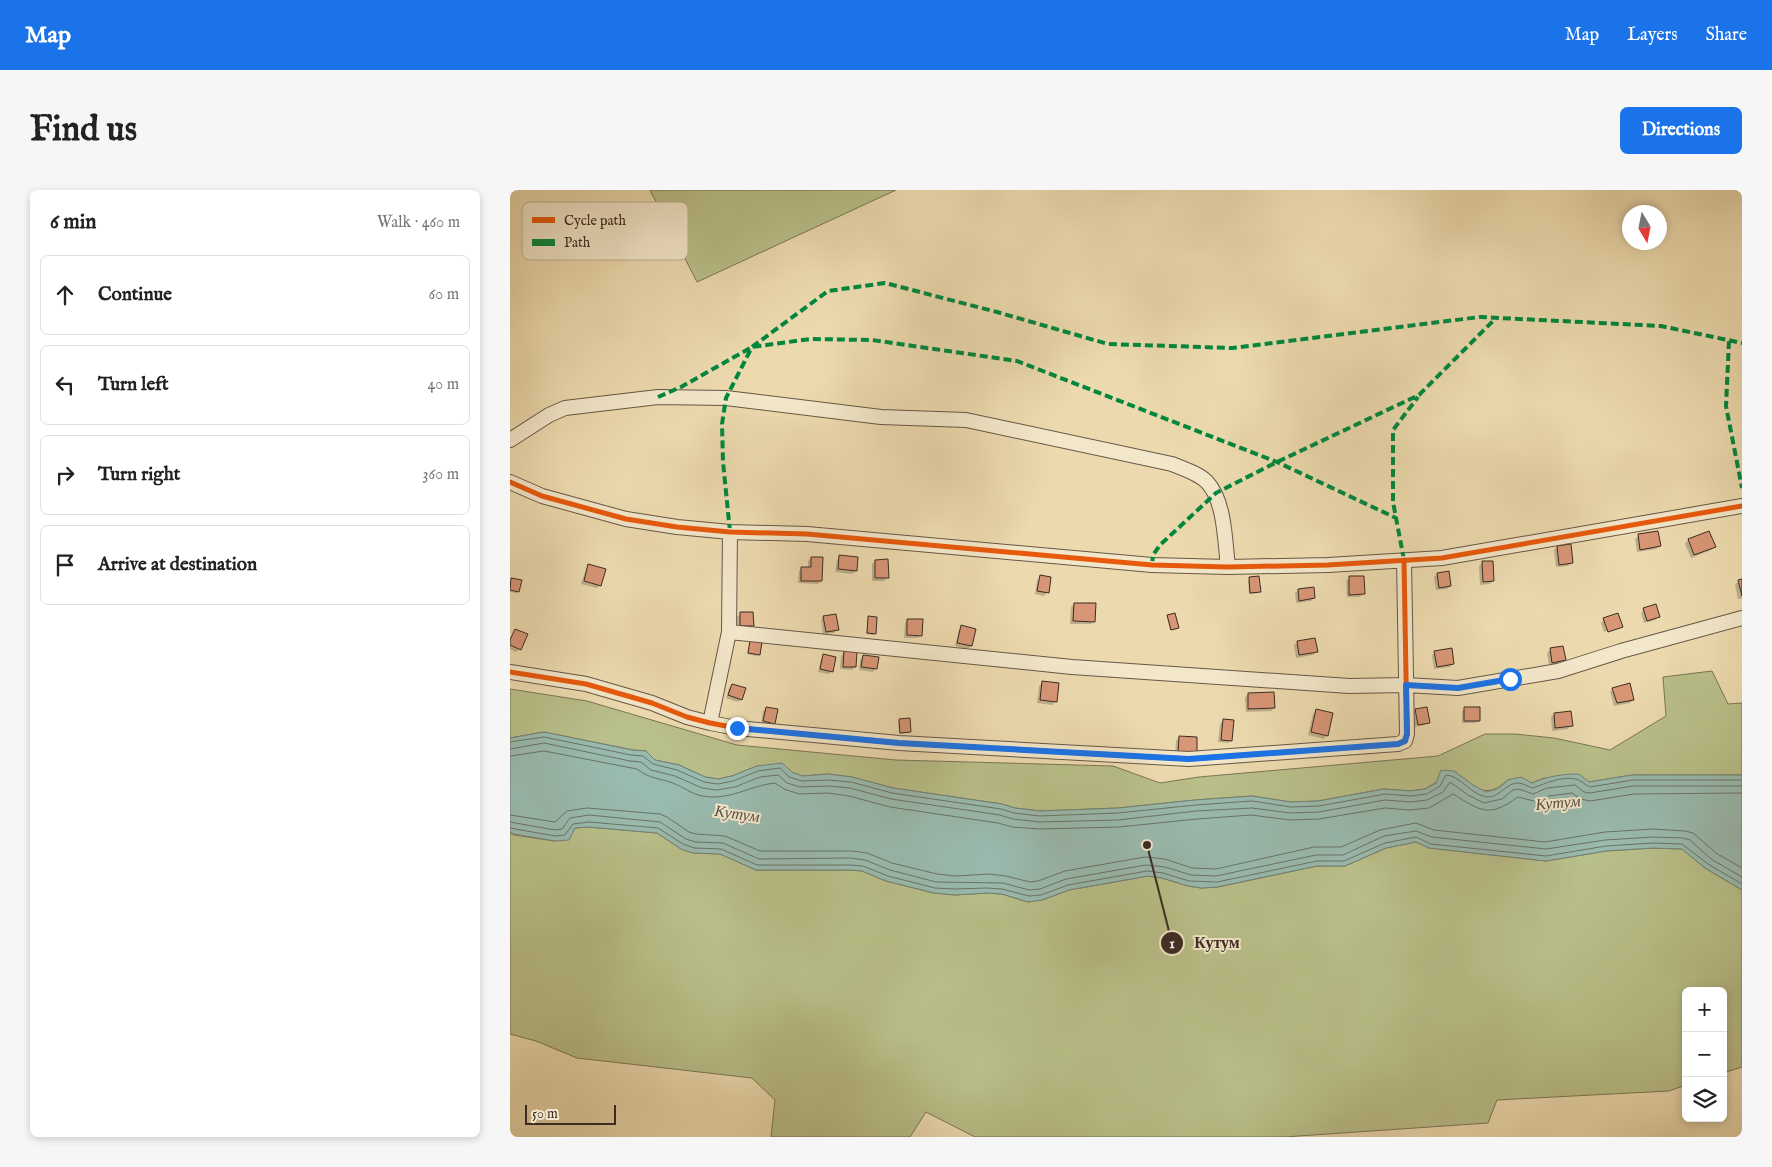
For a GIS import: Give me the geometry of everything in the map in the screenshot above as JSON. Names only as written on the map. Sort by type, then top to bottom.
[{"type":"street","points":[[510,440],[549,415],[565,408],[658,397],[726,398],[881,417],[966,420],[1172,464],[1194,473],[1206,481],[1216,494],[1221,510],[1228,568]]},
{"type":"street","points":[[510,482],[542,496],[626,519],[677,527],[730,532],[807,534],[1152,565],[1228,568],[1328,565],[1442,558],[1742,506]]},
{"type":"street","points":[[710,723],[729,632],[730,532]]},
{"type":"street","points":[[510,672],[586,684],[652,703],[710,723],[737,728],[899,743],[1189,759],[1398,744],[1405,741],[1407,734],[1404,560]]},
{"type":"street","points":[[729,632],[1072,667],[1349,686],[1406,685],[1458,688],[1558,671],[1621,651],[1742,618]]},
{"type":"green space","points":[[650,190],[896,190],[697,282],[686,260],[688,260],[688,202],[656,202]]},
{"type":"green space","points":[[1712,671],[1728,704],[1742,703],[1742,775],[1632,775],[1589,782],[1544,778],[1532,783],[1508,780],[1492,790],[1486,791],[1474,786],[1454,771],[1425,789],[1411,791],[1384,789],[1318,801],[1291,802],[1252,796],[1118,808],[1040,811],[893,788],[852,777],[828,774],[803,776],[757,766],[732,776],[718,779],[705,777],[679,765],[655,760],[646,751],[544,732],[510,738],[510,689],[587,701],[737,745],[896,760],[1113,766],[1160,783],[1199,777],[1438,756],[1485,734],[1515,734],[1554,738],[1610,750],[1666,716],[1663,677]]},
{"type":"green space","points":[[588,827],[657,833],[681,849],[693,853],[720,854],[756,870],[862,871],[886,881],[934,893],[955,895],[1002,894],[1028,902],[1042,900],[1069,890],[1148,876],[1188,886],[1201,888],[1218,887],[1317,866],[1345,866],[1386,848],[1416,842],[1429,848],[1546,861],[1606,851],[1653,848],[1682,849],[1705,868],[1742,890],[1742,1067],[1727,1072],[1727,987],[1682,987],[1682,1086],[1669,1091],[1497,1100],[1488,1123],[1284,1137],[975,1137],[926,1112],[910,1137],[771,1137],[775,1100],[752,1078],[577,1058],[536,1041],[510,1034],[510,833],[555,841],[575,828]]},
{"type":"water","points":[[544,732],[632,750],[646,751],[655,760],[679,765],[705,777],[718,779],[732,776],[757,766],[782,763],[792,772],[803,776],[828,774],[852,777],[893,788],[1040,811],[1118,808],[1252,796],[1291,802],[1318,801],[1384,789],[1411,791],[1425,789],[1436,783],[1441,770],[1454,771],[1486,792],[1498,789],[1508,780],[1521,777],[1532,783],[1550,777],[1573,774],[1579,774],[1589,782],[1632,775],[1742,775],[1742,890],[1705,868],[1682,849],[1653,848],[1606,851],[1546,861],[1429,848],[1416,842],[1386,848],[1345,866],[1317,866],[1217,887],[1201,888],[1188,886],[1148,876],[1069,890],[1042,900],[1028,902],[1002,894],[955,895],[934,893],[886,881],[862,871],[756,870],[720,854],[693,853],[681,849],[657,833],[588,827],[575,828],[569,840],[555,841],[510,832],[510,738]]},
{"type":"building","points":[[1658,531],[1661,546],[1640,550],[1638,534]]},
{"type":"building","points":[[1709,531],[1716,547],[1694,555],[1688,539]]},
{"type":"building","points":[[1571,544],[1573,563],[1559,565],[1557,546]]},
{"type":"building","points":[[839,555],[858,557],[857,571],[838,569]]},
{"type":"building","points":[[811,557],[823,557],[822,581],[801,581],[801,567],[811,567]]},
{"type":"building","points":[[888,559],[889,578],[875,578],[875,560]]},
{"type":"building","points":[[1482,561],[1493,561],[1494,581],[1483,582]]},
{"type":"building","points":[[588,564],[606,569],[601,586],[584,581]]},
{"type":"building","points":[[1449,571],[1451,586],[1439,588],[1437,573]]},
{"type":"building","points":[[1040,575],[1051,577],[1049,593],[1037,591]]},
{"type":"building","points":[[1259,576],[1261,592],[1250,593],[1249,577]]},
{"type":"building","points":[[1349,576],[1364,576],[1365,594],[1349,595]]},
{"type":"building","points":[[511,578],[522,580],[519,592],[510,590]]},
{"type":"building","points":[[1742,579],[1742,596],[1738,580]]},
{"type":"building","points":[[1314,587],[1315,598],[1299,601],[1298,589]]},
{"type":"building","points":[[1074,603],[1096,603],[1095,622],[1073,621]]},
{"type":"building","points":[[1656,604],[1660,617],[1647,621],[1643,608]]},
{"type":"building","points":[[740,612],[753,612],[754,626],[740,626]]},
{"type":"building","points":[[1175,613],[1179,628],[1171,630],[1167,615]]},
{"type":"building","points":[[1618,613],[1623,627],[1608,632],[1603,618]]},
{"type":"building","points":[[836,614],[839,630],[826,632],[823,616]]},
{"type":"building","points":[[868,616],[877,617],[876,634],[867,633]]},
{"type":"building","points":[[907,619],[923,619],[922,636],[907,635]]},
{"type":"building","points":[[961,625],[976,629],[972,646],[957,643]]},
{"type":"building","points":[[515,629],[528,634],[521,650],[510,645]]},
{"type":"building","points":[[1315,638],[1318,652],[1299,655],[1297,641]]},
{"type":"building","points":[[750,640],[762,642],[760,655],[748,653]]},
{"type":"building","points":[[1563,646],[1566,660],[1552,663],[1550,648]]},
{"type":"building","points":[[1452,648],[1454,664],[1437,667],[1434,651]]},
{"type":"building","points":[[844,651],[857,652],[856,667],[843,667]]},
{"type":"building","points":[[823,654],[836,657],[833,672],[820,669]]},
{"type":"building","points":[[863,655],[879,657],[877,669],[861,667]]},
{"type":"building","points":[[1042,681],[1059,683],[1057,702],[1040,700]]},
{"type":"building","points":[[1630,683],[1634,700],[1617,703],[1612,688]]},
{"type":"building","points":[[732,684],[746,688],[742,700],[728,695]]},
{"type":"building","points":[[1274,692],[1275,708],[1248,709],[1248,693]]},
{"type":"building","points":[[766,707],[778,709],[775,724],[763,721]]},
{"type":"building","points":[[1427,707],[1430,723],[1418,725],[1415,709]]},
{"type":"building","points":[[1464,707],[1480,707],[1480,721],[1464,721]]},
{"type":"building","points":[[1316,709],[1333,713],[1328,736],[1311,732]]},
{"type":"building","points":[[1571,711],[1573,726],[1555,728],[1554,713]]},
{"type":"building","points":[[910,718],[911,732],[900,733],[899,719]]},
{"type":"building","points":[[1223,719],[1234,720],[1232,741],[1221,740]]},
{"type":"building","points":[[1179,736],[1197,737],[1197,753],[1178,753]]},
{"type":"marked path","points":[[730,532],[723,462],[722,424],[726,398],[752,347],[828,291],[885,283],[997,312],[1108,344],[1232,348],[1480,317],[1661,326],[1742,343]]},
{"type":"marked path","points":[[1152,565],[1153,555],[1160,545],[1216,493],[1419,395],[1496,318]]},
{"type":"marked path","points":[[658,397],[681,387],[752,347],[810,339],[872,340],[1017,361],[1277,462],[1396,518]]},
{"type":"marked path","points":[[1729,341],[1726,406],[1742,488]]},
{"type":"marked path","points":[[1404,560],[1393,502],[1393,430],[1418,397]]},
{"type":"cycle path","points":[[510,482],[542,496],[626,519],[677,527],[730,532],[807,534],[1152,565],[1228,567],[1328,565],[1442,558],[1742,506]]},
{"type":"cycle path","points":[[510,672],[586,684],[652,703],[687,717],[737,728],[899,743],[1189,759],[1398,744],[1405,741],[1407,734],[1404,560]]},
{"type":"place","name":"Кутум","points":[[1147,845]]},
{"type":"route","points":[[737,728],[899,743],[1189,759],[1398,744],[1405,741],[1407,734],[1406,685],[1458,688],[1510,679]]}]
